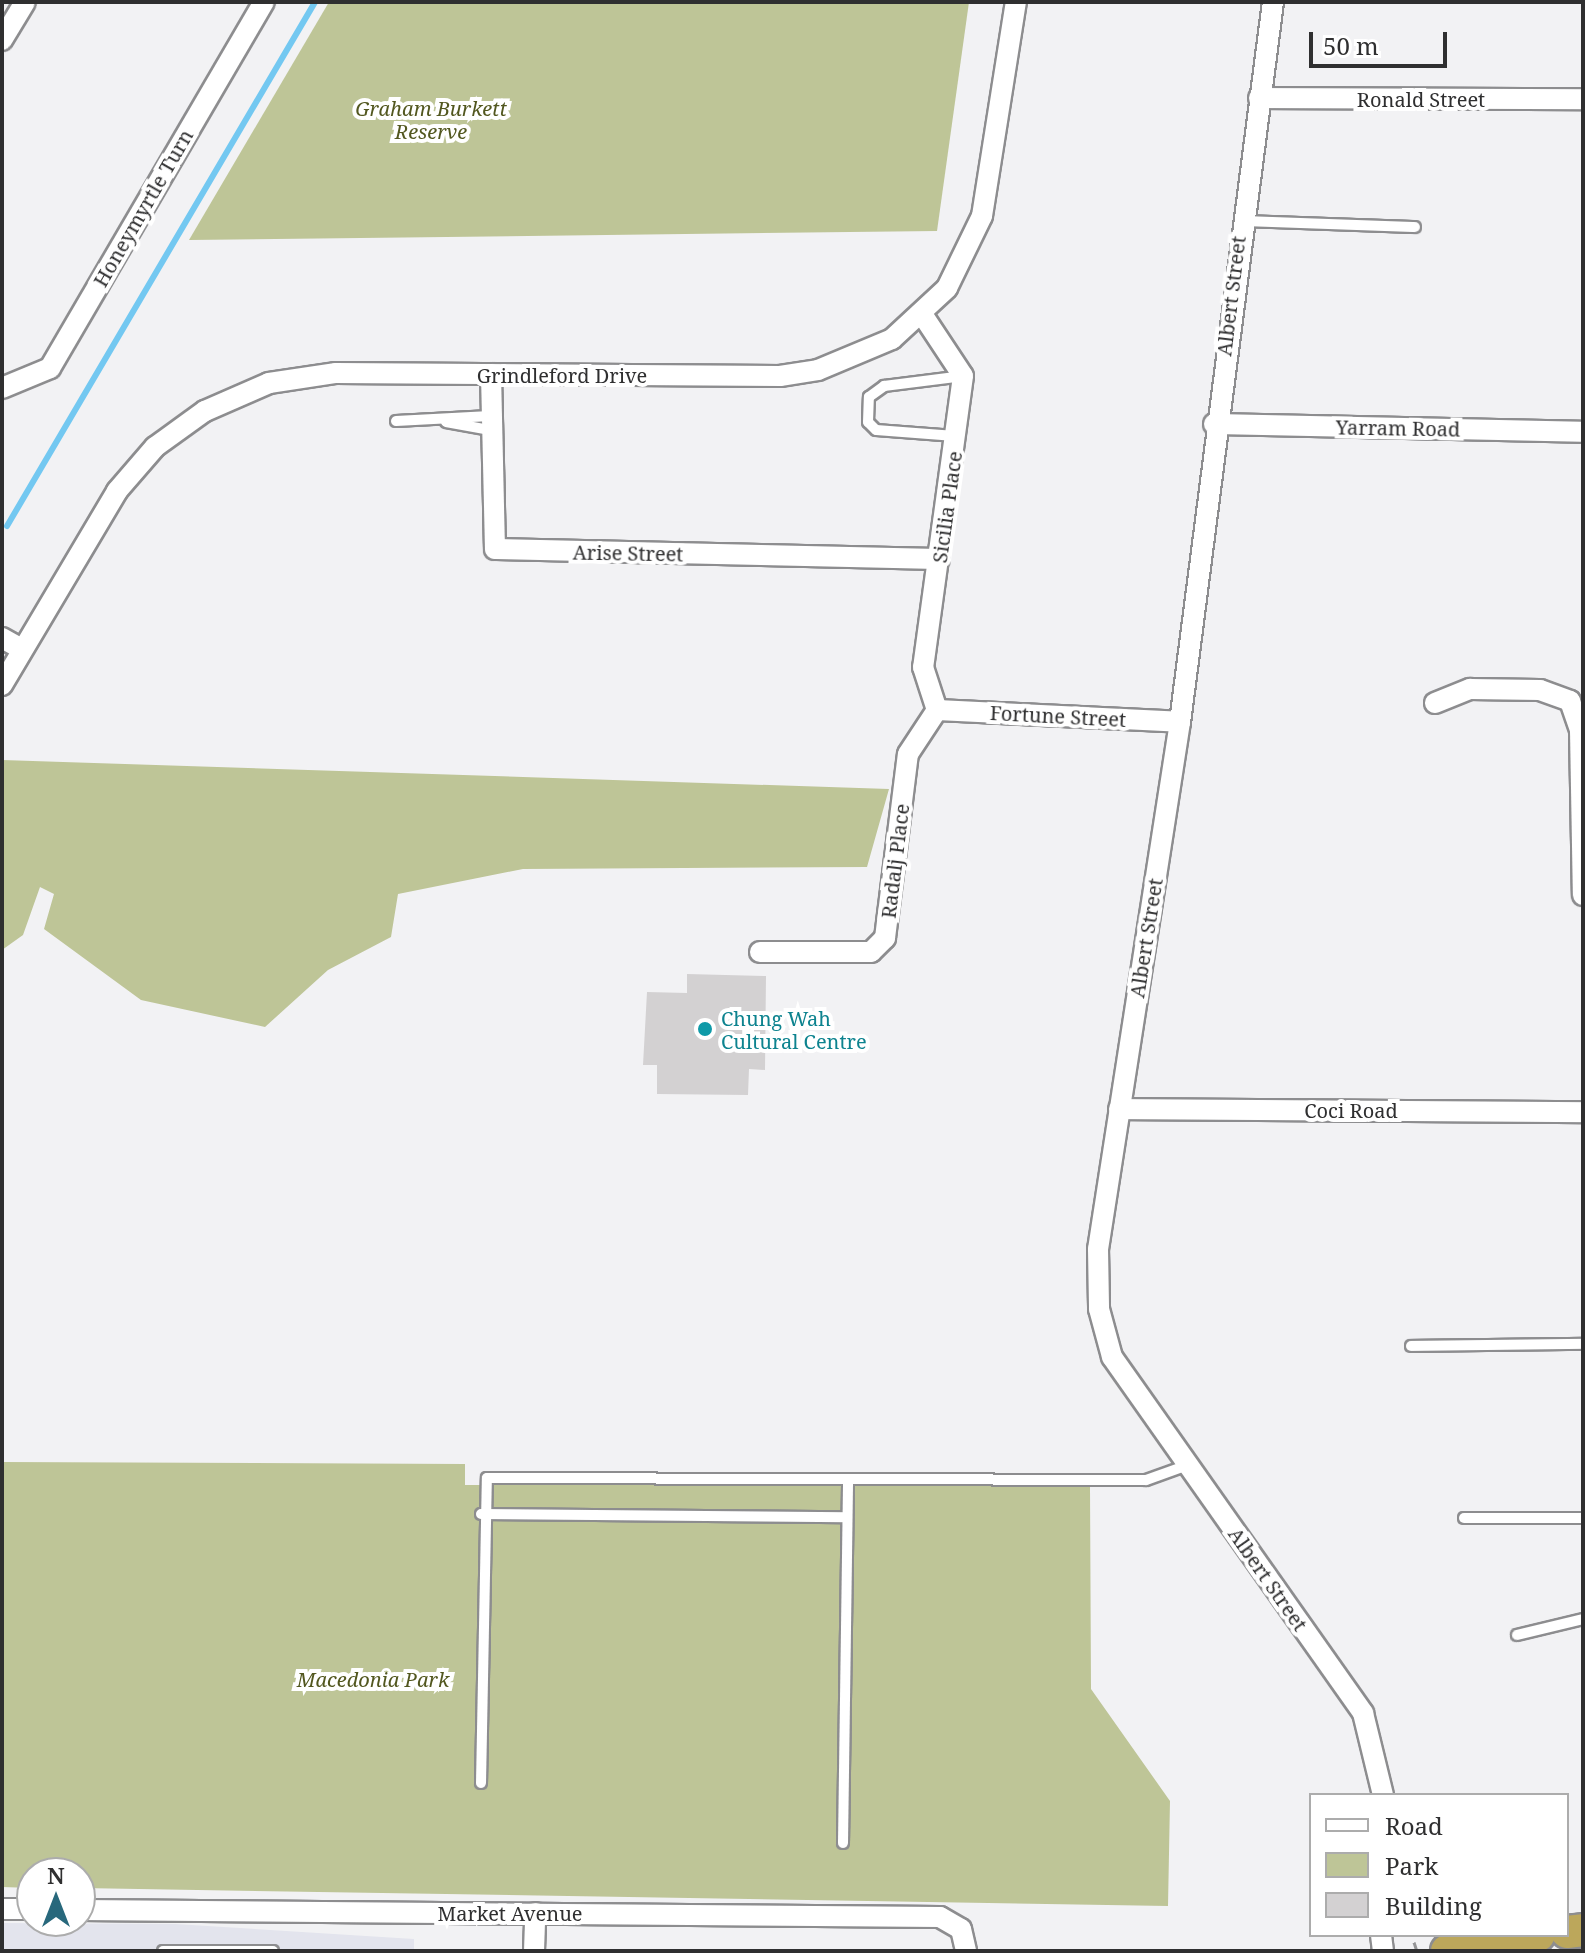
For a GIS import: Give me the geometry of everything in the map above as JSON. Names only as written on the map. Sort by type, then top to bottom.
[{"type":"highway","points":[[1447,1951],[1528,1937]]},
{"type":"street","points":[[2,40],[25,2]]},
{"type":"street","name":"Honeymyrtle Turn","points":[[2,388],[50,368],[264,2]]},
{"type":"street","name":"Grindleford Drive","points":[[2,685],[117,491],[155,447],[205,411],[269,383],[336,373],[780,376],[856,357],[922,314],[947,288],[982,216],[1016,2]]},
{"type":"street","name":"Albert Street","points":[[1273,2],[1240,221],[1180,722],[1098,1249],[1099,1309],[1112,1357],[1363,1713],[1383,1793]]},
{"type":"street","name":"Ronald Street","points":[[1259,98],[1583,99]]},
{"type":"street","points":[[922,314],[963,376]]},
{"type":"street","name":"Arise Street","points":[[491,374],[495,549],[939,559]]},
{"type":"street","name":"Sicilia Place","points":[[937,710],[923,667],[963,376]]},
{"type":"street","name":"Yarram Road","points":[[1214,424],[1583,432]]},
{"type":"street","points":[[2,638],[22,649]]},
{"type":"street","points":[[1435,703],[1470,689],[1540,690],[1570,701],[1580,730],[1583,895]]},
{"type":"street","name":"Fortune Street","points":[[937,710],[1180,722]]},
{"type":"street","name":"Radalj Place","points":[[760,952],[871,952],[885,938],[908,754],[937,710]]},
{"type":"street","name":"Coci Road","points":[[1119,1109],[1583,1112]]},
{"type":"street","name":"Market Avenue","points":[[96,1910],[940,1917],[961,1929],[966,1951]]},
{"type":"street","points":[[534,1951],[535,1913]]},
{"type":"lane","points":[[1240,221],[1415,227]]},
{"type":"lane","points":[[957,436],[876,430],[868,422],[869,397],[884,386],[963,376]]},
{"type":"lane","points":[[396,421],[490,423]]},
{"type":"lane","points":[[1411,1346],[1583,1344]]},
{"type":"lane","points":[[481,1783],[481,1514],[483,1482],[493,1477],[1146,1480],[1188,1465]]},
{"type":"lane","points":[[843,1843],[848,1479]]},
{"type":"lane","points":[[481,1514],[847,1517]]},
{"type":"lane","points":[[1464,1518],[1583,1518]]},
{"type":"lane","points":[[1517,1635],[1583,1619]]},
{"type":"lane","points":[[163,1951],[273,1951]]},
{"type":"path","points":[[1414,1942],[1417,1951]]},
{"type":"shaded area","points":[[2,1923],[16,1923],[16,1937],[96,1937],[96,1924],[175,1924],[414,1939],[414,1951],[2,1951]]},
{"type":"green space","name":"Graham Burkett Reserve","points":[[329,2],[969,2],[937,231],[189,240]]},
{"type":"green space","points":[[2,760],[889,789],[867,867],[523,869],[398,894],[391,937],[328,970],[265,1027],[141,1000],[44,929],[54,894],[40,887],[23,935],[2,950]]},
{"type":"green space","name":"Macedonia Park","points":[[2,1462],[465,1464],[465,1485],[1090,1485],[1091,1689],[1170,1801],[1168,1906],[96,1888],[96,1857],[16,1857],[16,1887],[2,1887]]},
{"type":"building","name":"Chung Wah Cultural Centre","points":[[687,974],[766,976],[765,1070],[749,1069],[748,1095],[657,1094],[657,1065],[643,1065],[647,992],[687,993]]},
{"type":"waterway","points":[[7,526],[315,2]]},
{"type":"place","name":"Chung Wah Cultural Centre","points":[[705,1029]]}]
